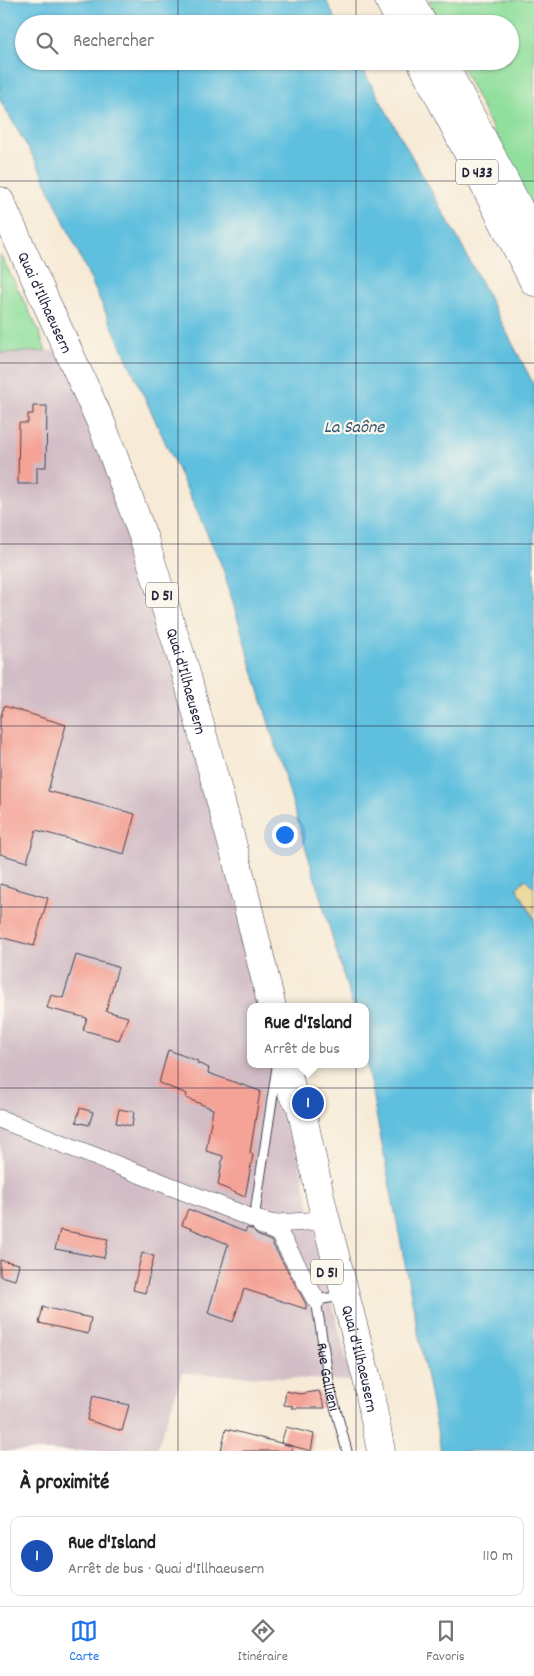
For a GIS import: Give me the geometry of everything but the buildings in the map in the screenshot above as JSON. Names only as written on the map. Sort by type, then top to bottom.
[{"type":"main road","points":[[389,0],[396,15]]},
{"type":"main road","points":[[410,0],[418,15]]},
{"type":"main road","name":"D 433","points":[[426,70],[527,232]]},
{"type":"main road","name":"D 433","points":[[446,70],[527,232],[534,282]]},
{"type":"main road","name":"Quai d'Illhaeusern","points":[[0,201],[102,425],[144,539],[192,695],[236,858],[271,1003]]},
{"type":"main road","name":"Quai d'Illhaeusern","points":[[287,1068],[292,1093],[289,1105],[320,1221],[331,1298],[366,1451]]},
{"type":"main road","name":"Quai d'Illhaeusern","points":[[331,1298],[367,1379],[381,1451]]},
{"type":"street","points":[[0,1119],[254,1215],[272,1224],[320,1221]]},
{"type":"street","name":"Rue Gallieni","points":[[254,1215],[262,1226],[279,1233],[331,1298]]},
{"type":"lane","points":[[254,1215],[277,1068]]},
{"type":"lane","name":"Rue Gallieni","points":[[331,1298],[330,1388],[348,1451]]},
{"type":"shaded area","points":[[62,350],[106,446],[196,727],[261,1003],[247,1003],[247,1068],[277,1068],[351,1381],[183,1373],[156,1451],[0,1451],[0,353]]},
{"type":"green space","points":[[429,0],[534,0],[534,207],[532,208],[463,70],[519,70],[519,15],[436,15]]},
{"type":"green space","points":[[0,254],[37,327],[46,351],[0,353]]},
{"type":"sand","points":[[525,879],[534,888],[534,919],[517,888]]},
{"type":"water","name":"La Saône","points":[[0,0],[326,0],[334,15],[15,15],[15,70],[363,70],[460,242],[534,385],[534,888],[525,879],[517,888],[534,919],[534,1451],[441,1451],[367,1068],[369,1068],[369,1003],[352,1003],[222,566],[39,167],[0,100]]},
{"type":"place","name":"Rue d'Island","points":[[308,1103]]}]
